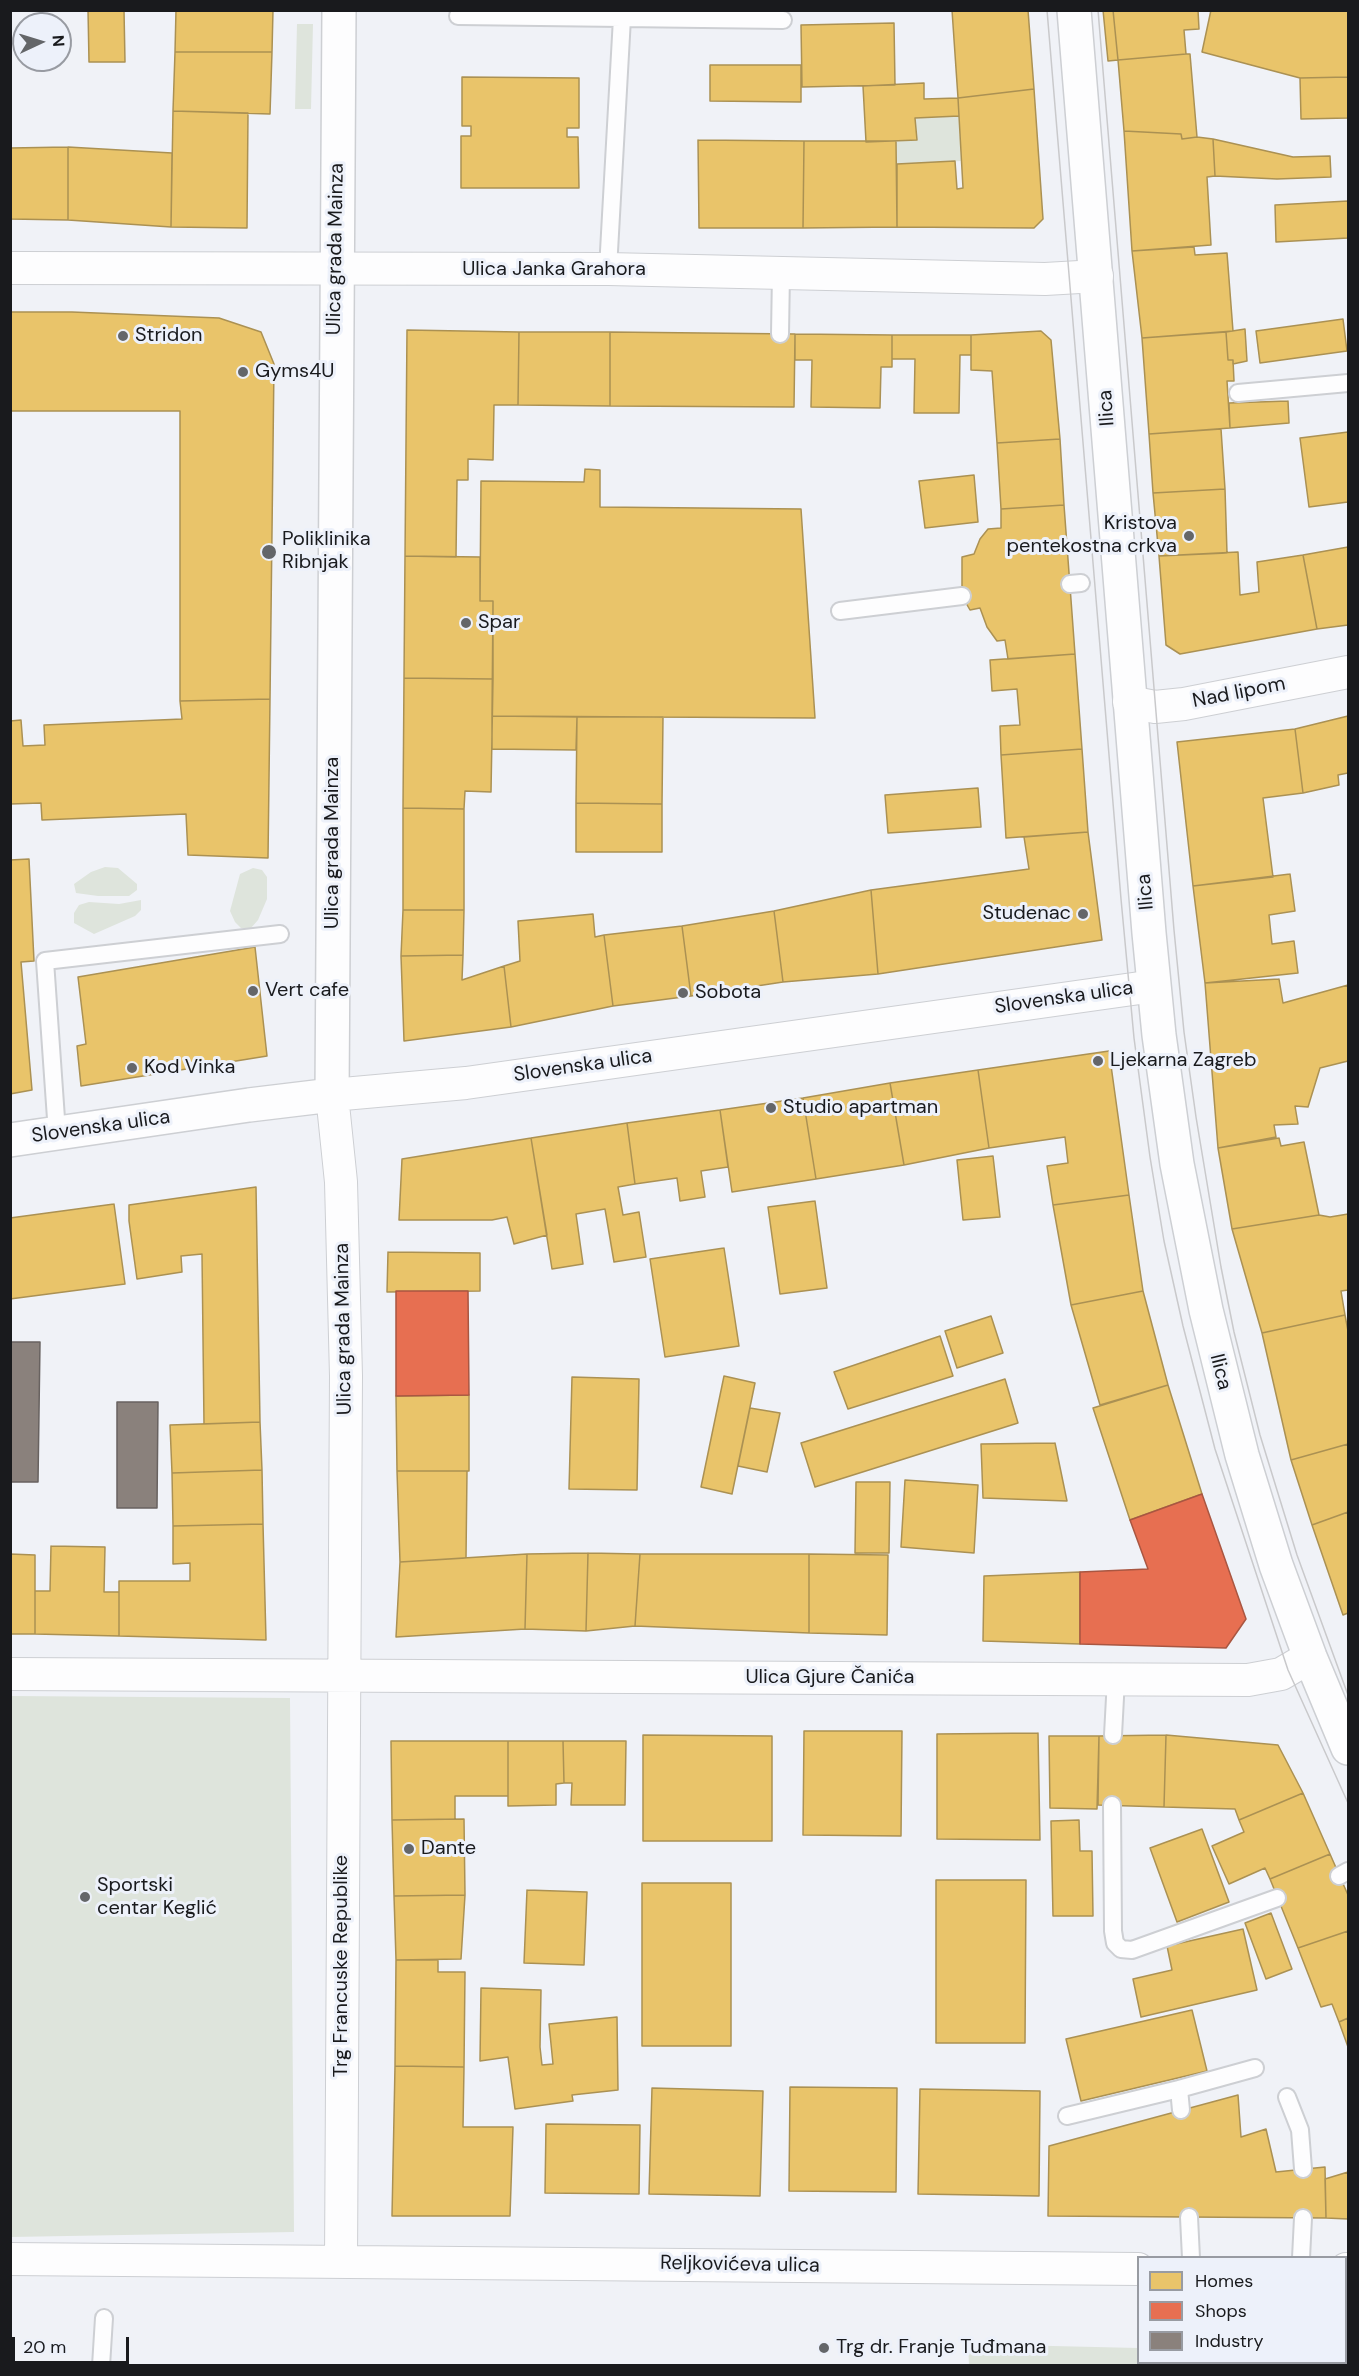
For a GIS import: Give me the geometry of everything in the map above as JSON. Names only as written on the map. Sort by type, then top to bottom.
[{"type":"main road","name":"Ulica grada Mainza","points":[[332,1095],[339,10]]},
{"type":"main road","name":"Ilica","points":[[1074,10],[1154,986],[1177,1164],[1206,1310],[1242,1455],[1276,1565],[1310,1657],[1348,1748]]},
{"type":"main road","name":"Slovenska ulica","points":[[10,1140],[332,1095]]},
{"type":"street","name":"Ulica Janka Grahora","points":[[10,268],[608,269],[1045,279],[1097,276]]},
{"type":"street","name":"Nad lipom","points":[[1129,702],[1155,706],[1184,704],[1348,672]]},
{"type":"street","name":"Slovenska ulica","points":[[332,1095],[466,1083],[954,1012],[1154,986]]},
{"type":"street","name":"Ulica grada Mainza","points":[[332,1095],[341,1182],[346,1376],[344,1675]]},
{"type":"street","name":"Ulica Gjure Čanića","points":[[344,1675],[1260,1679],[1281,1674],[1310,1657]]},
{"type":"street","points":[[10,1674],[344,1675]]},
{"type":"street","name":"Trg Francuske Republike","points":[[340,2261],[344,1675]]},
{"type":"street","points":[[10,2259],[340,2261]]},
{"type":"street","name":"Reljkovićeva ulica","points":[[340,2261],[1137,2269]]},
{"type":"lane","points":[[458,16],[622,18],[645,14],[783,20]]},
{"type":"lane","points":[[608,269],[622,18]]},
{"type":"lane","points":[[780,334],[781,273]]},
{"type":"lane","points":[[1238,393],[1348,383]]},
{"type":"lane","points":[[840,611],[962,596]]},
{"type":"lane","points":[[57,1133],[45,961],[280,934]]},
{"type":"lane","points":[[1113,1735],[1116,1679]]},
{"type":"lane","points":[[1112,1805],[1113,1931],[1115,1943],[1121,1949],[1132,1950],[1277,1899]]},
{"type":"lane","points":[[1067,2116],[1255,2068]]},
{"type":"lane","points":[[1179,2089],[1181,2110]]},
{"type":"lane","points":[[1287,2097],[1300,2130],[1303,2169]]},
{"type":"lane","points":[[1189,2217],[1191,2256]]},
{"type":"lane","points":[[1301,2256],[1303,2218]]},
{"type":"lane","points":[[101,2366],[104,2318]]},
{"type":"shaded area","points":[[297,24],[313,24],[311,109],[295,109]]},
{"type":"shaded area","points":[[959,116],[961,161],[897,164],[896,141],[917,139],[915,118]]},
{"type":"shaded area","points":[[105,867],[118,868],[137,884],[137,890],[129,896],[76,893],[74,884],[91,872]]},
{"type":"shaded area","points":[[253,868],[262,870],[267,877],[267,899],[258,920],[251,928],[241,928],[230,911],[240,874]]},
{"type":"shaded area","points":[[141,900],[141,910],[135,916],[94,934],[74,923],[74,913],[79,905],[89,902],[119,904]]},
{"type":"shaded area","points":[[11,1696],[290,1698],[294,2232],[11,2237]]},
{"type":"shaded area","points":[[968,2344],[1137,2348],[1137,2364],[1347,2364],[1348,2354],[1348,2365],[969,2365]]},
{"type":"building: Homes","points":[[88,10],[124,10],[125,62],[89,62]]},
{"type":"building: Homes","points":[[176,10],[273,10],[272,52],[175,52]]},
{"type":"building: Homes","points":[[952,10],[1028,10],[1034,89],[958,98]]},
{"type":"building: Homes","points":[[1103,10],[1113,10],[1118,60],[1108,61]]},
{"type":"building: Homes","points":[[1113,10],[1198,10],[1199,29],[1184,30],[1186,54],[1118,60]]},
{"type":"building: Homes","points":[[1211,10],[1348,10],[1348,77],[1300,78],[1202,52]]},
{"type":"building: Homes","points":[[894,23],[895,85],[802,87],[801,25]]},
{"type":"building: Homes","points":[[175,52],[272,52],[270,114],[173,111]]},
{"type":"building: Homes","points":[[1190,54],[1197,137],[1182,139],[1181,134],[1124,131],[1118,60]]},
{"type":"building: Homes","points":[[710,65],[801,65],[801,102],[710,101]]},
{"type":"building: Homes","points":[[462,77],[579,78],[579,128],[567,128],[567,137],[578,137],[579,188],[461,188],[461,136],[471,136],[471,126],[462,126]]},
{"type":"building: Homes","points":[[1348,77],[1348,118],[1301,119],[1300,78]]},
{"type":"building: Homes","points":[[924,83],[924,99],[958,98],[959,116],[915,118],[917,140],[866,142],[863,86]]},
{"type":"building: Homes","points":[[1034,89],[1043,219],[1034,228],[897,227],[897,164],[955,161],[957,189],[963,188],[958,98]]},
{"type":"building: Homes","points":[[173,111],[248,113],[247,228],[171,227]]},
{"type":"building: Homes","points":[[1124,131],[1181,134],[1182,139],[1197,137],[1213,139],[1215,176],[1207,177],[1211,245],[1132,251]]},
{"type":"building: Homes","points":[[1213,139],[1293,157],[1330,156],[1331,177],[1277,179],[1215,176]]},
{"type":"building: Homes","points":[[698,140],[804,141],[803,228],[699,228]]},
{"type":"building: Homes","points":[[804,141],[896,141],[897,227],[803,228]]},
{"type":"building: Homes","points":[[68,147],[68,220],[10,219],[10,148]]},
{"type":"building: Homes","points":[[68,147],[172,153],[171,227],[68,220]]},
{"type":"building: Homes","points":[[1348,201],[1348,238],[1276,242],[1275,205]]},
{"type":"building: Homes","points":[[1194,247],[1195,255],[1227,253],[1233,331],[1142,338],[1132,251]]},
{"type":"building: Homes","points":[[10,312],[219,318],[261,332],[274,364],[270,699],[180,701],[180,411],[10,411]]},
{"type":"building: Homes","points":[[1343,319],[1347,351],[1260,363],[1256,331]]},
{"type":"building: Homes","points":[[1245,329],[1247,361],[1233,364],[1233,360],[1228,360],[1226,332]]},
{"type":"building: Homes","points":[[407,330],[519,332],[518,405],[494,405],[493,460],[468,459],[468,480],[457,480],[456,557],[405,556]]},
{"type":"building: Homes","points":[[1041,331],[1051,340],[1060,439],[997,443],[992,371],[971,370],[971,335]]},
{"type":"building: Homes","points":[[519,332],[610,332],[610,406],[518,405]]},
{"type":"building: Homes","points":[[610,332],[795,334],[794,407],[610,406]]},
{"type":"building: Homes","points":[[1226,332],[1228,360],[1233,360],[1234,381],[1227,381],[1230,428],[1149,434],[1142,338]]},
{"type":"building: Homes","points":[[795,334],[892,335],[892,367],[881,367],[880,408],[811,407],[812,360],[795,360]]},
{"type":"building: Homes","points":[[892,335],[971,335],[971,355],[960,355],[959,413],[914,413],[915,359],[892,359]]},
{"type":"building: Homes","points":[[1288,401],[1289,423],[1230,428],[1229,403]]},
{"type":"building: Homes","points":[[1221,429],[1225,489],[1153,493],[1149,434]]},
{"type":"building: Homes","points":[[1348,432],[1348,502],[1309,507],[1300,438]]},
{"type":"building: Homes","points":[[1060,439],[1064,505],[1001,509],[997,443]]},
{"type":"building: Homes","points":[[585,469],[600,470],[600,507],[801,509],[815,718],[492,716],[493,601],[480,601],[481,481],[584,482]]},
{"type":"building: Homes","points":[[974,475],[978,522],[925,528],[919,481]]},
{"type":"building: Homes","points":[[1225,489],[1227,553],[1159,556],[1153,493]]},
{"type":"building: Homes","points":[[1064,505],[1075,654],[1008,659],[1005,640],[997,641],[987,627],[980,608],[970,610],[962,596],[962,557],[974,554],[980,539],[988,529],[1001,528],[1001,509]]},
{"type":"building: Homes","points":[[1348,547],[1348,625],[1317,629],[1303,555]]},
{"type":"building: Homes","points":[[1238,552],[1240,595],[1259,592],[1257,562],[1303,555],[1317,629],[1180,654],[1166,645],[1159,556]]},
{"type":"building: Homes","points":[[405,556],[480,557],[480,601],[493,601],[493,679],[404,678]]},
{"type":"building: Homes","points":[[1075,654],[1082,749],[1001,755],[1000,726],[1020,725],[1017,689],[992,691],[990,660]]},
{"type":"building: Homes","points":[[404,678],[493,679],[491,792],[465,791],[464,809],[403,808]]},
{"type":"building: Homes","points":[[270,699],[268,858],[188,855],[186,814],[42,820],[41,803],[10,804],[10,721],[21,720],[23,746],[45,745],[44,725],[182,719],[180,701]]},
{"type":"building: Homes","points":[[492,716],[577,717],[576,750],[492,749]]},
{"type":"building: Homes","points":[[1348,716],[1348,773],[1338,775],[1339,785],[1303,793],[1295,729]]},
{"type":"building: Homes","points":[[577,717],[663,717],[662,804],[576,803]]},
{"type":"building: Homes","points":[[1295,729],[1303,793],[1263,798],[1273,877],[1193,886],[1177,742]]},
{"type":"building: Homes","points":[[1082,749],[1088,832],[1006,838],[1001,755]]},
{"type":"building: Homes","points":[[978,788],[981,827],[888,833],[885,795]]},
{"type":"building: Homes","points":[[576,803],[662,804],[662,852],[576,852]]},
{"type":"building: Homes","points":[[403,808],[464,809],[464,910],[403,910]]},
{"type":"building: Homes","points":[[1088,832],[1102,940],[878,974],[871,890],[1029,869],[1024,837]]},
{"type":"building: Homes","points":[[29,859],[34,961],[21,962],[32,1090],[10,1094],[10,860]]},
{"type":"building: Homes","points":[[1290,874],[1295,911],[1269,915],[1272,944],[1294,941],[1298,973],[1205,983],[1193,886]]},
{"type":"building: Homes","points":[[871,890],[878,974],[783,982],[774,911]]},
{"type":"building: Homes","points":[[403,910],[464,910],[463,955],[401,956]]},
{"type":"building: Homes","points":[[774,911],[783,982],[691,996],[682,926]]},
{"type":"building: Homes","points":[[593,914],[595,937],[604,935],[613,1006],[511,1027],[504,966],[520,961],[518,921]]},
{"type":"building: Homes","points":[[682,926],[691,996],[613,1006],[604,935]]},
{"type":"building: Homes","points":[[255,947],[267,1056],[81,1086],[77,1046],[86,1044],[78,977]]},
{"type":"building: Homes","points":[[463,955],[462,980],[504,966],[511,1027],[404,1041],[401,956]]},
{"type":"building: Homes","points":[[1279,979],[1283,1003],[1348,985],[1348,1061],[1320,1068],[1308,1107],[1295,1106],[1298,1124],[1274,1125],[1276,1137],[1218,1148],[1205,983]]},
{"type":"building: Homes","points":[[1109,1051],[1129,1195],[1053,1205],[1047,1166],[1068,1163],[1065,1137],[989,1148],[978,1070]]},
{"type":"building: Homes","points":[[978,1070],[989,1148],[904,1165],[890,1083]]},
{"type":"building: Homes","points":[[890,1083],[904,1165],[816,1179],[803,1098]]},
{"type":"building: Homes","points":[[803,1098],[816,1179],[732,1192],[720,1110]]},
{"type":"building: Homes","points":[[720,1110],[728,1167],[701,1171],[705,1197],[680,1201],[677,1178],[635,1184],[627,1123]]},
{"type":"building: Homes","points":[[627,1123],[635,1184],[618,1187],[623,1215],[639,1212],[646,1257],[614,1262],[605,1209],[576,1214],[583,1264],[552,1269],[531,1138]]},
{"type":"building: Homes","points":[[531,1138],[547,1235],[514,1244],[507,1217],[492,1220],[399,1220],[402,1159]]},
{"type":"building: Homes","points":[[1279,1138],[1281,1146],[1304,1142],[1319,1215],[1232,1229],[1218,1148]]},
{"type":"building: Homes","points":[[993,1156],[1000,1217],[963,1220],[957,1160]]},
{"type":"building: Homes","points":[[256,1187],[260,1422],[204,1424],[202,1254],[181,1256],[182,1272],[137,1279],[129,1205]]},
{"type":"building: Homes","points":[[1129,1195],[1143,1291],[1071,1305],[1053,1205]]},
{"type":"building: Homes","points":[[815,1201],[827,1288],[780,1294],[768,1207]]},
{"type":"building: Homes","points":[[114,1204],[125,1284],[10,1299],[10,1218]]},
{"type":"building: Homes","points":[[1348,1214],[1348,1290],[1341,1291],[1345,1315],[1262,1333],[1232,1229],[1319,1215],[1330,1217]]},
{"type":"building: Homes","points":[[724,1248],[739,1346],[665,1357],[650,1259]]},
{"type":"building: Homes","points":[[388,1252],[480,1253],[480,1291],[387,1292]]},
{"type":"building: Homes","points":[[1143,1291],[1168,1385],[1100,1405],[1071,1305]]},
{"type":"building: Homes","points":[[1345,1315],[1348,1331],[1348,1444],[1291,1460],[1262,1333]]},
{"type":"building: Homes","points":[[991,1316],[1003,1353],[957,1368],[945,1331]]},
{"type":"building: Homes","points":[[940,1336],[953,1376],[848,1409],[834,1372]]},
{"type":"building: Homes","points":[[724,1376],[755,1383],[732,1494],[701,1487]]},
{"type":"building: Homes","points":[[572,1377],[639,1379],[637,1490],[569,1489]]},
{"type":"building: Homes","points":[[1005,1379],[1018,1423],[815,1487],[801,1443]]},
{"type":"building: Homes","points":[[1168,1385],[1202,1494],[1130,1520],[1093,1408]]},
{"type":"building: Homes","points":[[469,1395],[469,1471],[397,1471],[396,1396]]},
{"type":"building: Homes","points":[[750,1408],[780,1413],[767,1472],[738,1466]]},
{"type":"building: Homes","points":[[260,1422],[262,1470],[172,1473],[170,1425]]},
{"type":"building: Homes","points":[[1055,1443],[1067,1501],[983,1498],[981,1444]]},
{"type":"building: Homes","points":[[1348,1444],[1348,1512],[1312,1525],[1291,1460]]},
{"type":"building: Homes","points":[[262,1470],[263,1524],[173,1526],[172,1473]]},
{"type":"building: Homes","points":[[397,1471],[467,1471],[466,1558],[400,1562]]},
{"type":"building: Homes","points":[[905,1480],[978,1485],[974,1553],[901,1547]]},
{"type":"building: Homes","points":[[856,1482],[890,1482],[889,1553],[855,1553]]},
{"type":"building: Homes","points":[[1348,1512],[1348,1613],[1343,1615],[1312,1525]]},
{"type":"building: Homes","points":[[263,1524],[266,1640],[119,1636],[119,1581],[190,1581],[190,1563],[173,1564],[173,1526]]},
{"type":"building: Homes","points":[[51,1546],[105,1547],[104,1592],[119,1592],[119,1636],[35,1634],[35,1591],[50,1591]]},
{"type":"building: Homes","points":[[588,1553],[586,1631],[525,1629],[527,1554]]},
{"type":"building: Homes","points":[[588,1553],[640,1554],[635,1626],[586,1631]]},
{"type":"building: Homes","points":[[10,1554],[35,1555],[35,1634],[10,1634]]},
{"type":"building: Homes","points":[[527,1554],[525,1629],[396,1637],[400,1562]]},
{"type":"building: Homes","points":[[640,1554],[809,1554],[809,1633],[635,1626]]},
{"type":"building: Homes","points":[[809,1554],[888,1555],[887,1635],[809,1633]]},
{"type":"building: Homes","points":[[1080,1572],[1080,1644],[983,1641],[984,1576]]},
{"type":"building: Homes","points":[[804,1731],[902,1731],[901,1836],[803,1835]]},
{"type":"building: Homes","points":[[1038,1733],[1040,1840],[937,1839],[937,1734]]},
{"type":"building: Homes","points":[[643,1735],[772,1736],[772,1841],[643,1841]]},
{"type":"building: Homes","points":[[1166,1735],[1278,1745],[1303,1793],[1239,1820],[1235,1809],[1164,1807]]},
{"type":"building: Homes","points":[[1166,1735],[1164,1807],[1098,1805],[1099,1736]]},
{"type":"building: Homes","points":[[1049,1736],[1099,1736],[1097,1809],[1050,1808]]},
{"type":"building: Homes","points":[[391,1741],[508,1741],[508,1796],[455,1796],[455,1819],[392,1820]]},
{"type":"building: Homes","points":[[508,1741],[563,1741],[564,1783],[556,1784],[556,1805],[508,1806]]},
{"type":"building: Homes","points":[[563,1741],[626,1741],[625,1805],[571,1805],[572,1783],[564,1783]]},
{"type":"building: Homes","points":[[1303,1793],[1330,1854],[1270,1879],[1265,1868],[1229,1884],[1212,1846],[1244,1832],[1239,1820]]},
{"type":"building: Homes","points":[[464,1819],[465,1895],[394,1896],[392,1820]]},
{"type":"building: Homes","points":[[1079,1820],[1080,1851],[1092,1851],[1093,1916],[1053,1916],[1051,1821]]},
{"type":"building: Homes","points":[[1202,1829],[1229,1902],[1177,1922],[1150,1848]]},
{"type":"building: Homes","points":[[1330,1854],[1348,1895],[1348,1931],[1298,1948],[1270,1879]]},
{"type":"building: Homes","points":[[936,1880],[1026,1880],[1025,2043],[936,2043]]},
{"type":"building: Homes","points":[[642,1883],[731,1883],[731,2046],[642,2046]]},
{"type":"building: Homes","points":[[527,1890],[587,1892],[584,1965],[524,1963]]},
{"type":"building: Homes","points":[[465,1895],[461,1959],[396,1960],[394,1896]]},
{"type":"building: Homes","points":[[1271,1913],[1292,1969],[1266,1979],[1245,1923]]},
{"type":"building: Homes","points":[[1243,1929],[1257,1990],[1141,2017],[1133,1979],[1172,1970],[1167,1946]]},
{"type":"building: Homes","points":[[1348,1931],[1348,2018],[1339,2022],[1332,2004],[1321,2007],[1298,1948]]},
{"type":"building: Homes","points":[[396,1960],[438,1960],[438,1972],[465,1972],[464,2067],[395,2066]]},
{"type":"building: Homes","points":[[481,1988],[541,1990],[542,2065],[553,2064],[549,2024],[617,2017],[618,2090],[572,2095],[573,2101],[515,2109],[508,2057],[480,2061]]},
{"type":"building: Homes","points":[[1192,2010],[1207,2071],[1081,2101],[1066,2039]]},
{"type":"building: Homes","points":[[1348,2018],[1348,2047],[1339,2022]]},
{"type":"building: Homes","points":[[395,2066],[464,2067],[463,2127],[513,2127],[510,2216],[392,2216]]},
{"type":"building: Homes","points":[[790,2087],[897,2088],[896,2192],[789,2191]]},
{"type":"building: Homes","points":[[652,2088],[763,2091],[760,2196],[649,2194]]},
{"type":"building: Homes","points":[[920,2089],[1040,2091],[1039,2196],[918,2194]]},
{"type":"building: Homes","points":[[1238,2095],[1241,2137],[1266,2129],[1276,2172],[1325,2167],[1326,2218],[1048,2216],[1049,2146]]},
{"type":"building: Homes","points":[[546,2124],[640,2125],[639,2194],[545,2193]]},
{"type":"building: Homes","points":[[1348,2172],[1348,2219],[1326,2218],[1325,2179]]},
{"type":"building: Shops","points":[[396,1291],[468,1291],[469,1395],[396,1396]]},
{"type":"building: Shops","points":[[1202,1494],[1246,1619],[1226,1648],[1080,1644],[1080,1572],[1148,1569],[1130,1520]]},
{"type":"building: Industry","points":[[10,1342],[40,1342],[38,1482],[10,1482]]},
{"type":"building: Industry","points":[[117,1402],[158,1402],[157,1508],[117,1508]]},
{"type":"tram line","points":[[1047,10],[1134,1038],[1164,1241],[1215,1449],[1288,1670],[1348,1803]]},
{"type":"tram line","points":[[1098,10],[1174,930],[1184,1032],[1196,1117],[1234,1332],[1260,1435],[1297,1555],[1348,1695]]},
{"type":"place","name":"Stridon","points":[[123,336]]},
{"type":"place","name":"Gyms4U","points":[[243,372]]},
{"type":"place","name":"Kristova pentekostna crkva","points":[[1189,536]]},
{"type":"place","name":"Poliklinika Ribnjak","points":[[269,552]]},
{"type":"place","name":"Spar","points":[[466,623]]},
{"type":"place","name":"Studenac","points":[[1083,914]]},
{"type":"place","name":"Vert cafe","points":[[253,991]]},
{"type":"place","name":"Sobota","points":[[683,993]]},
{"type":"place","name":"Ljekarna Zagreb","points":[[1098,1061]]},
{"type":"place","name":"Kod Vinka","points":[[132,1068]]},
{"type":"place","name":"Studio apartman","points":[[771,1108]]},
{"type":"place","name":"Dante","points":[[409,1849]]},
{"type":"place","name":"Sportski centar Keglić","points":[[85,1897]]},
{"type":"place","name":"Trg dr. Franje Tuđmana","points":[[824,2348]]}]
